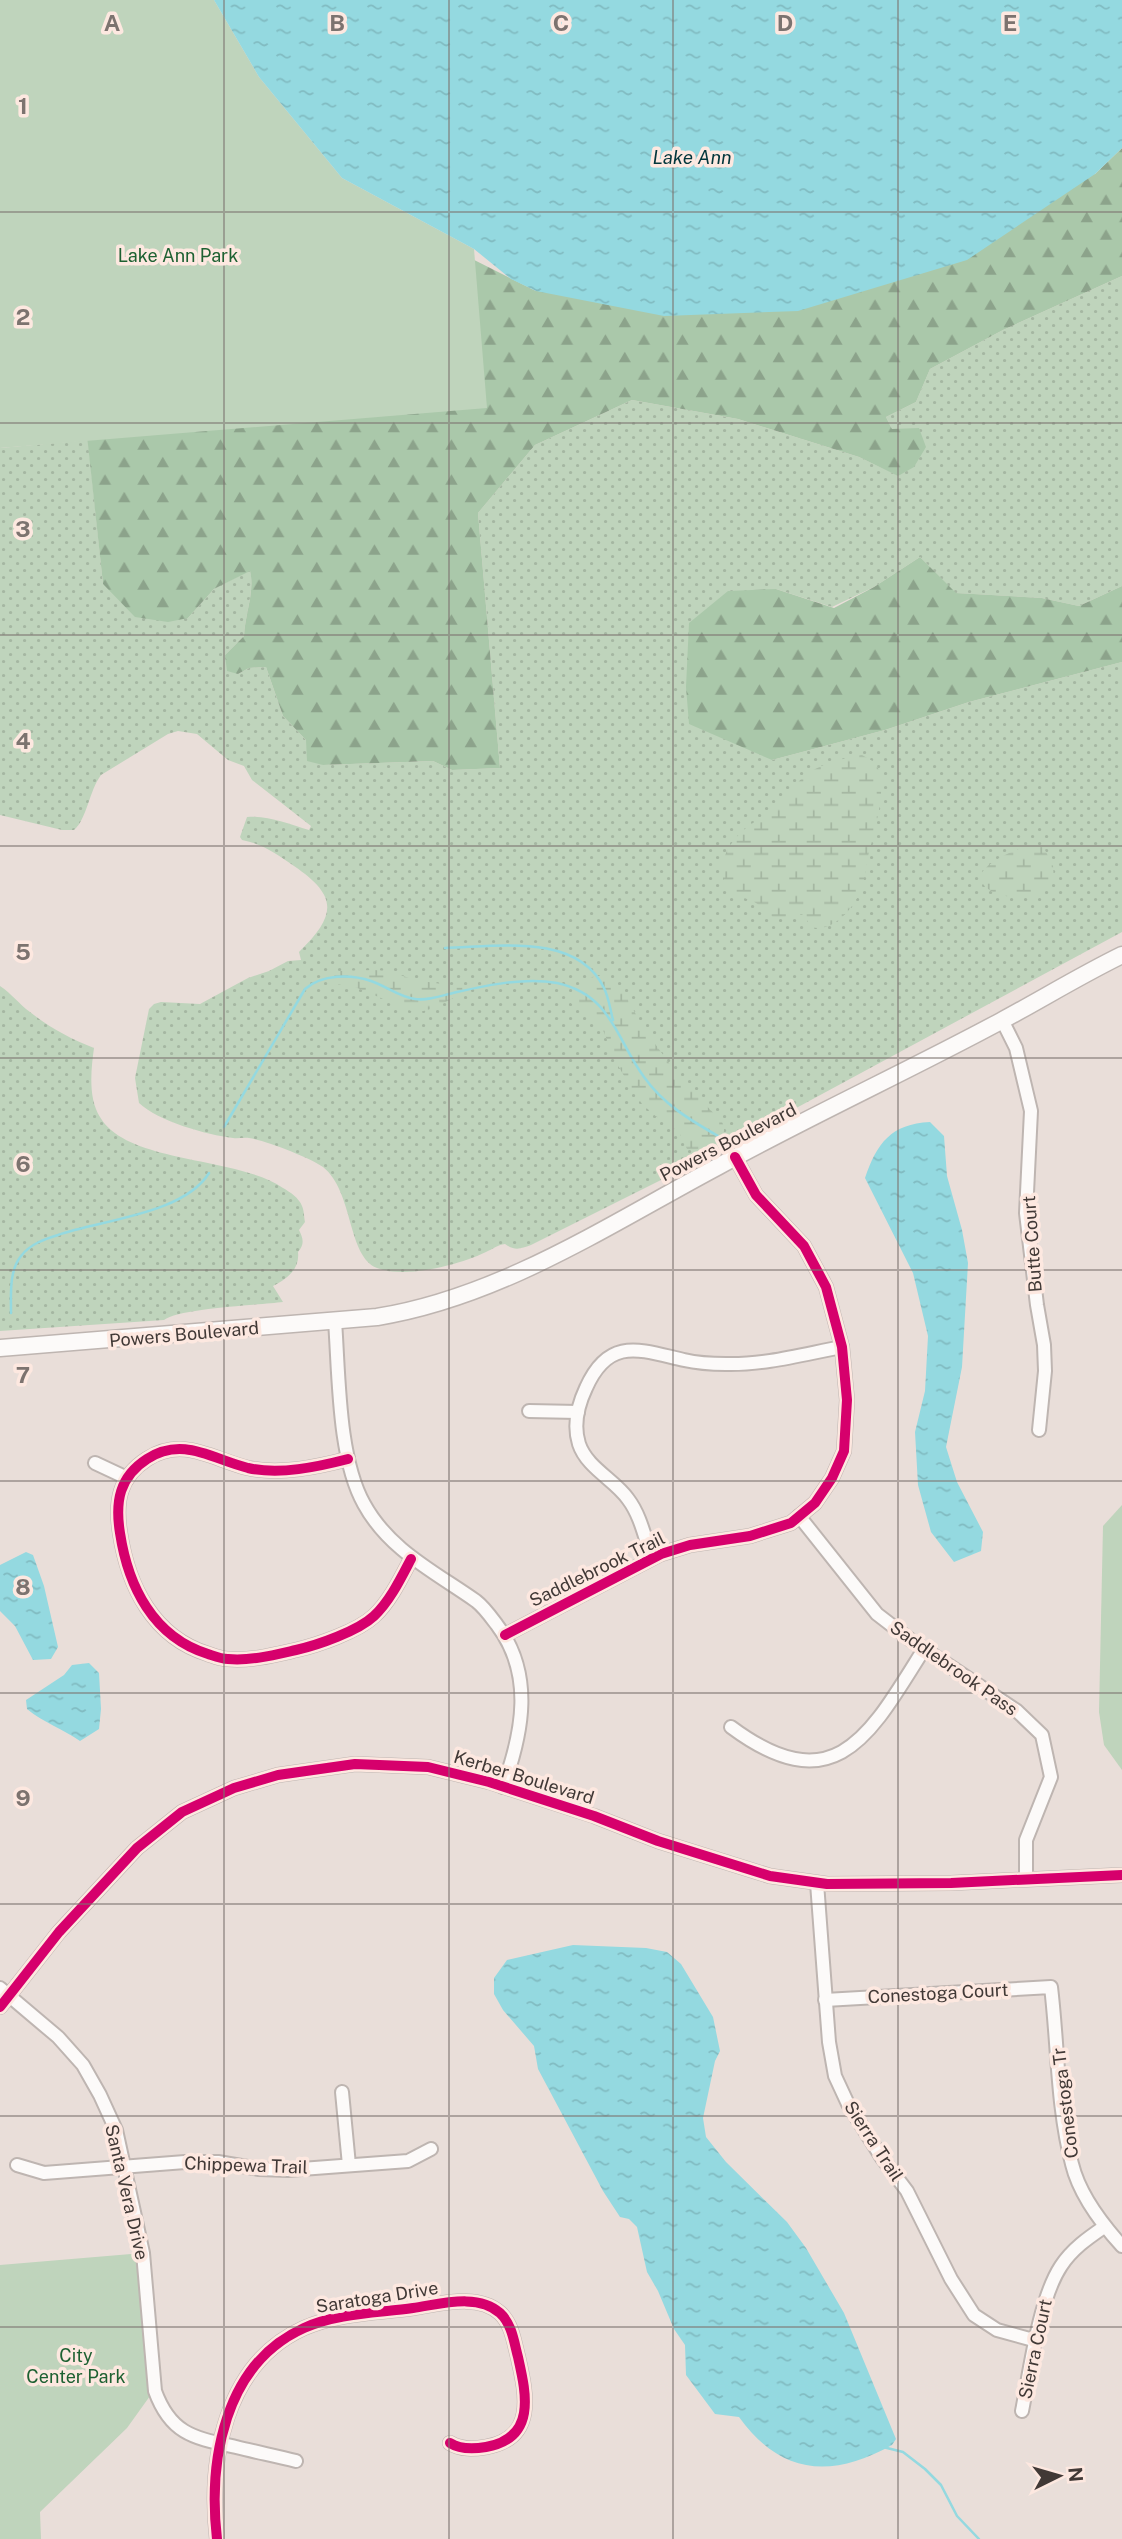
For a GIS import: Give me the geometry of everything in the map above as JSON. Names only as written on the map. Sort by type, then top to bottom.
[{"type":"main road","name":"Powers Boulevard","points":[[0,1348],[377,1317],[418,1309],[494,1283],[524,1270],[1122,955]]},
{"type":"street","name":"Butte Court","points":[[1002,1020],[1016,1048],[1031,1111],[1026,1213],[1044,1345],[1045,1371],[1039,1430]]},
{"type":"street","name":"Saddlebrook Trail","points":[[505,1635],[653,1558],[690,1545],[750,1535],[791,1523],[815,1503],[844,1451],[848,1401],[842,1346],[826,1287],[804,1246],[756,1195],[735,1157]]},
{"type":"street","points":[[335,1321],[348,1459],[364,1505],[380,1527],[411,1559],[478,1602],[505,1635],[516,1663],[522,1688],[518,1739],[503,1787]]},
{"type":"street","points":[[653,1558],[628,1498],[593,1464],[579,1446],[576,1421],[578,1412],[591,1378],[601,1363],[618,1352],[641,1349],[688,1361],[762,1363],[842,1346]]},
{"type":"street","points":[[529,1411],[578,1412]]},
{"type":"street","points":[[348,1459],[316,1467],[274,1470],[249,1468],[198,1450],[182,1448],[165,1451],[147,1459],[120,1488],[118,1524],[124,1558],[145,1607],[167,1633],[194,1649],[226,1659],[260,1658],[307,1648],[349,1631],[373,1617],[397,1587],[411,1559]]},
{"type":"street","points":[[95,1463],[127,1478]]},
{"type":"street","name":"Saddlebrook Pass","points":[[799,1516],[877,1614],[1017,1711],[1042,1735],[1051,1777],[1026,1840],[1026,1879]]},
{"type":"street","points":[[731,1727],[776,1755],[803,1760],[835,1756],[854,1746],[882,1716],[925,1649]]},
{"type":"street","name":"Kerber Boulevard","points":[[0,2007],[5,1992],[137,1848],[182,1812],[234,1788],[278,1775],[355,1764],[428,1767],[503,1787],[741,1869],[817,1883],[951,1883],[1122,1875]]},
{"type":"street","name":"Sierra Trail","points":[[817,1883],[825,2000],[835,2076],[848,2104],[882,2158],[908,2191],[951,2278],[974,2315],[997,2330],[1037,2341]]},
{"type":"street","name":"Conestoga Court","points":[[825,2000],[1051,1987]]},
{"type":"street","name":"Conestoga Tr","points":[[1051,1987],[1064,2116],[1072,2166],[1104,2227],[1122,2246]]},
{"type":"street","name":"Santa Vera Drive","points":[[5,1992],[58,2037],[83,2065],[116,2130],[144,2253],[155,2391],[162,2408],[172,2422],[199,2440],[296,2461]]},
{"type":"street","points":[[342,2092],[349,2165]]},
{"type":"street","name":"Chippewa Trail","points":[[18,2165],[44,2174],[185,2162],[218,2162],[259,2169],[288,2170],[408,2161],[431,2149]]},
{"type":"street","name":"Sierra Court","points":[[1022,2411],[1048,2291],[1061,2266],[1080,2245],[1104,2227]]},
{"type":"street","name":"Saratoga Drive","points":[[217,2539],[215,2485],[230,2409],[245,2379],[261,2356],[304,2328],[334,2319],[452,2303],[483,2303],[493,2307],[506,2319],[513,2333],[527,2401],[526,2410],[517,2429],[498,2444],[484,2448],[462,2448],[450,2443]]},
{"type":"green space","name":"Lake Ann Park","points":[[0,0],[214,0],[259,77],[342,178],[474,249],[487,408],[0,448]]},
{"type":"green space","points":[[1122,148],[1122,276],[1003,330],[930,369],[916,402],[886,417],[892,429],[919,428],[926,447],[914,467],[898,476],[859,457],[738,419],[632,400],[535,445],[478,513],[500,768],[452,770],[433,761],[323,765],[307,761],[306,740],[283,716],[266,667],[249,668],[238,674],[227,671],[225,655],[244,636],[251,586],[250,571],[214,589],[188,618],[168,622],[135,617],[103,584],[77,343],[325,185],[536,291],[1095,174]]},
{"type":"green space","points":[[1122,276],[1122,586],[1079,606],[1042,598],[955,593],[920,557],[874,587],[832,607],[776,589],[772,760],[885,730],[969,702],[1122,662],[1122,932],[761,1127],[752,1129],[677,1172],[531,1245],[518,1249],[505,1244],[462,1262],[432,1269],[389,1271],[377,1268],[367,1261],[360,1251],[346,1207],[333,1178],[317,1163],[256,1139],[222,1136],[183,1126],[158,1116],[139,1103],[135,1078],[149,1009],[154,1004],[200,1004],[248,978],[288,961],[301,960],[299,952],[312,939],[326,916],[325,897],[319,887],[288,862],[270,850],[240,837],[247,817],[270,819],[309,830],[311,826],[252,780],[244,766],[228,760],[197,734],[178,731],[168,734],[101,775],[82,819],[74,830],[62,830],[0,815],[0,448],[88,440],[103,584],[188,618],[214,589],[250,570],[251,586],[244,636],[225,655],[238,674],[249,668],[266,667],[283,716],[306,740],[323,765],[433,761],[452,770],[500,768],[478,513],[535,445],[632,400],[738,419],[859,457],[899,476],[892,429],[886,417],[916,402],[930,369],[1003,330]]},
{"type":"green space","points":[[920,557],[956,593],[1042,598],[1079,606],[1122,586],[1122,662],[969,702],[885,730],[772,760],[689,724],[686,687],[689,623],[728,591],[776,589],[834,608],[874,587]]},
{"type":"green space","points":[[862,755],[878,768],[881,797],[862,887],[849,910],[827,926],[811,927],[804,915],[773,917],[755,902],[731,891],[724,880],[723,864],[729,847],[740,833],[778,807],[807,774],[830,763]]},
{"type":"green space","points":[[1034,844],[1044,848],[1053,866],[1054,880],[1047,888],[1038,893],[1014,897],[992,891],[984,885],[980,877],[994,861]]},
{"type":"green space","points":[[374,970],[462,987],[463,993],[434,1008],[416,1013],[355,987],[329,983],[323,979],[324,976],[338,971]]},
{"type":"green space","points":[[595,976],[604,976],[623,990],[642,1026],[680,1078],[722,1122],[724,1129],[720,1140],[701,1149],[687,1149],[679,1132],[643,1105],[616,1062],[603,1030],[591,1014],[571,1003],[579,986]]},
{"type":"green space","points":[[0,986],[45,1023],[94,1048],[92,1093],[100,1117],[114,1132],[158,1152],[263,1178],[297,1198],[303,1208],[305,1222],[299,1230],[302,1244],[297,1264],[288,1277],[273,1286],[283,1302],[202,1310],[164,1320],[0,1331]]},
{"type":"green space","points":[[1122,1505],[1122,1770],[1104,1745],[1099,1712],[1103,1526]]},
{"type":"green space","name":"City Center Park","points":[[143,2253],[155,2389],[127,2428],[40,2512],[41,2539],[0,2539],[0,2265]]},
{"type":"water","name":"Lake Ann","points":[[214,0],[1122,0],[1122,148],[1095,174],[967,260],[798,311],[664,316],[536,291],[511,279],[474,249],[342,178],[259,77]]},
{"type":"water","points":[[930,1122],[944,1136],[947,1176],[968,1263],[962,1367],[946,1447],[957,1482],[983,1532],[981,1551],[954,1562],[931,1532],[918,1485],[915,1432],[925,1391],[928,1336],[913,1273],[865,1178],[881,1145],[895,1131]]},
{"type":"water","points":[[26,1552],[33,1555],[44,1586],[58,1647],[51,1659],[33,1660],[15,1626],[0,1611],[0,1565]]},
{"type":"water","points":[[89,1663],[99,1673],[99,1729],[80,1741],[27,1709],[26,1700],[64,1675],[72,1665]]},
{"type":"water","points":[[573,1945],[646,1948],[667,1952],[681,1964],[713,2017],[720,2051],[715,2061],[703,2118],[706,2137],[726,2162],[787,2222],[806,2248],[844,2313],[896,2439],[892,2445],[870,2456],[828,2466],[808,2466],[790,2460],[772,2451],[739,2417],[715,2414],[686,2375],[685,2345],[674,2329],[647,2272],[637,2227],[629,2219],[620,2217],[603,2191],[538,2069],[534,2046],[503,2010],[494,1994],[494,1978],[507,1960]]},
{"type":"waterway","points":[[445,948],[510,945],[555,950],[575,958],[591,970],[604,988],[613,1020]]},
{"type":"waterway","points":[[224,1127],[305,989],[320,980],[346,976],[371,981],[403,996],[420,999],[519,981],[545,981],[575,989],[590,997],[611,1020],[634,1063],[651,1087],[687,1117],[718,1136]]},
{"type":"waterway","points":[[11,1313],[14,1269],[29,1248],[58,1235],[162,1207],[197,1187],[209,1173]]},
{"type":"waterway","points":[[883,2447],[903,2452],[925,2469],[941,2485],[957,2516],[979,2539]]},
{"type":"cycle path","points":[[505,1635],[661,1554],[690,1545],[750,1536],[791,1523],[815,1503],[832,1478],[844,1451],[847,1400],[842,1347],[826,1287],[804,1246],[756,1195],[735,1157]]},
{"type":"cycle path","points":[[348,1459],[273,1471],[248,1468],[185,1449],[160,1452],[147,1459],[125,1482],[118,1511],[129,1572],[146,1607],[172,1635],[189,1646],[223,1658],[262,1657],[326,1641],[367,1622],[390,1596],[411,1559]]},
{"type":"cycle path","points":[[0,2007],[59,1932],[137,1848],[182,1812],[234,1788],[278,1775],[355,1764],[428,1767],[489,1782],[594,1816],[658,1841],[770,1876],[827,1884],[951,1883],[1122,1875]]},
{"type":"cycle path","points":[[217,2539],[216,2478],[219,2447],[227,2418],[239,2390],[255,2365],[277,2344],[304,2328],[344,2316],[459,2302],[481,2303],[500,2313],[512,2334],[524,2385],[521,2424],[514,2434],[502,2442],[486,2447],[463,2448],[450,2443]]}]
